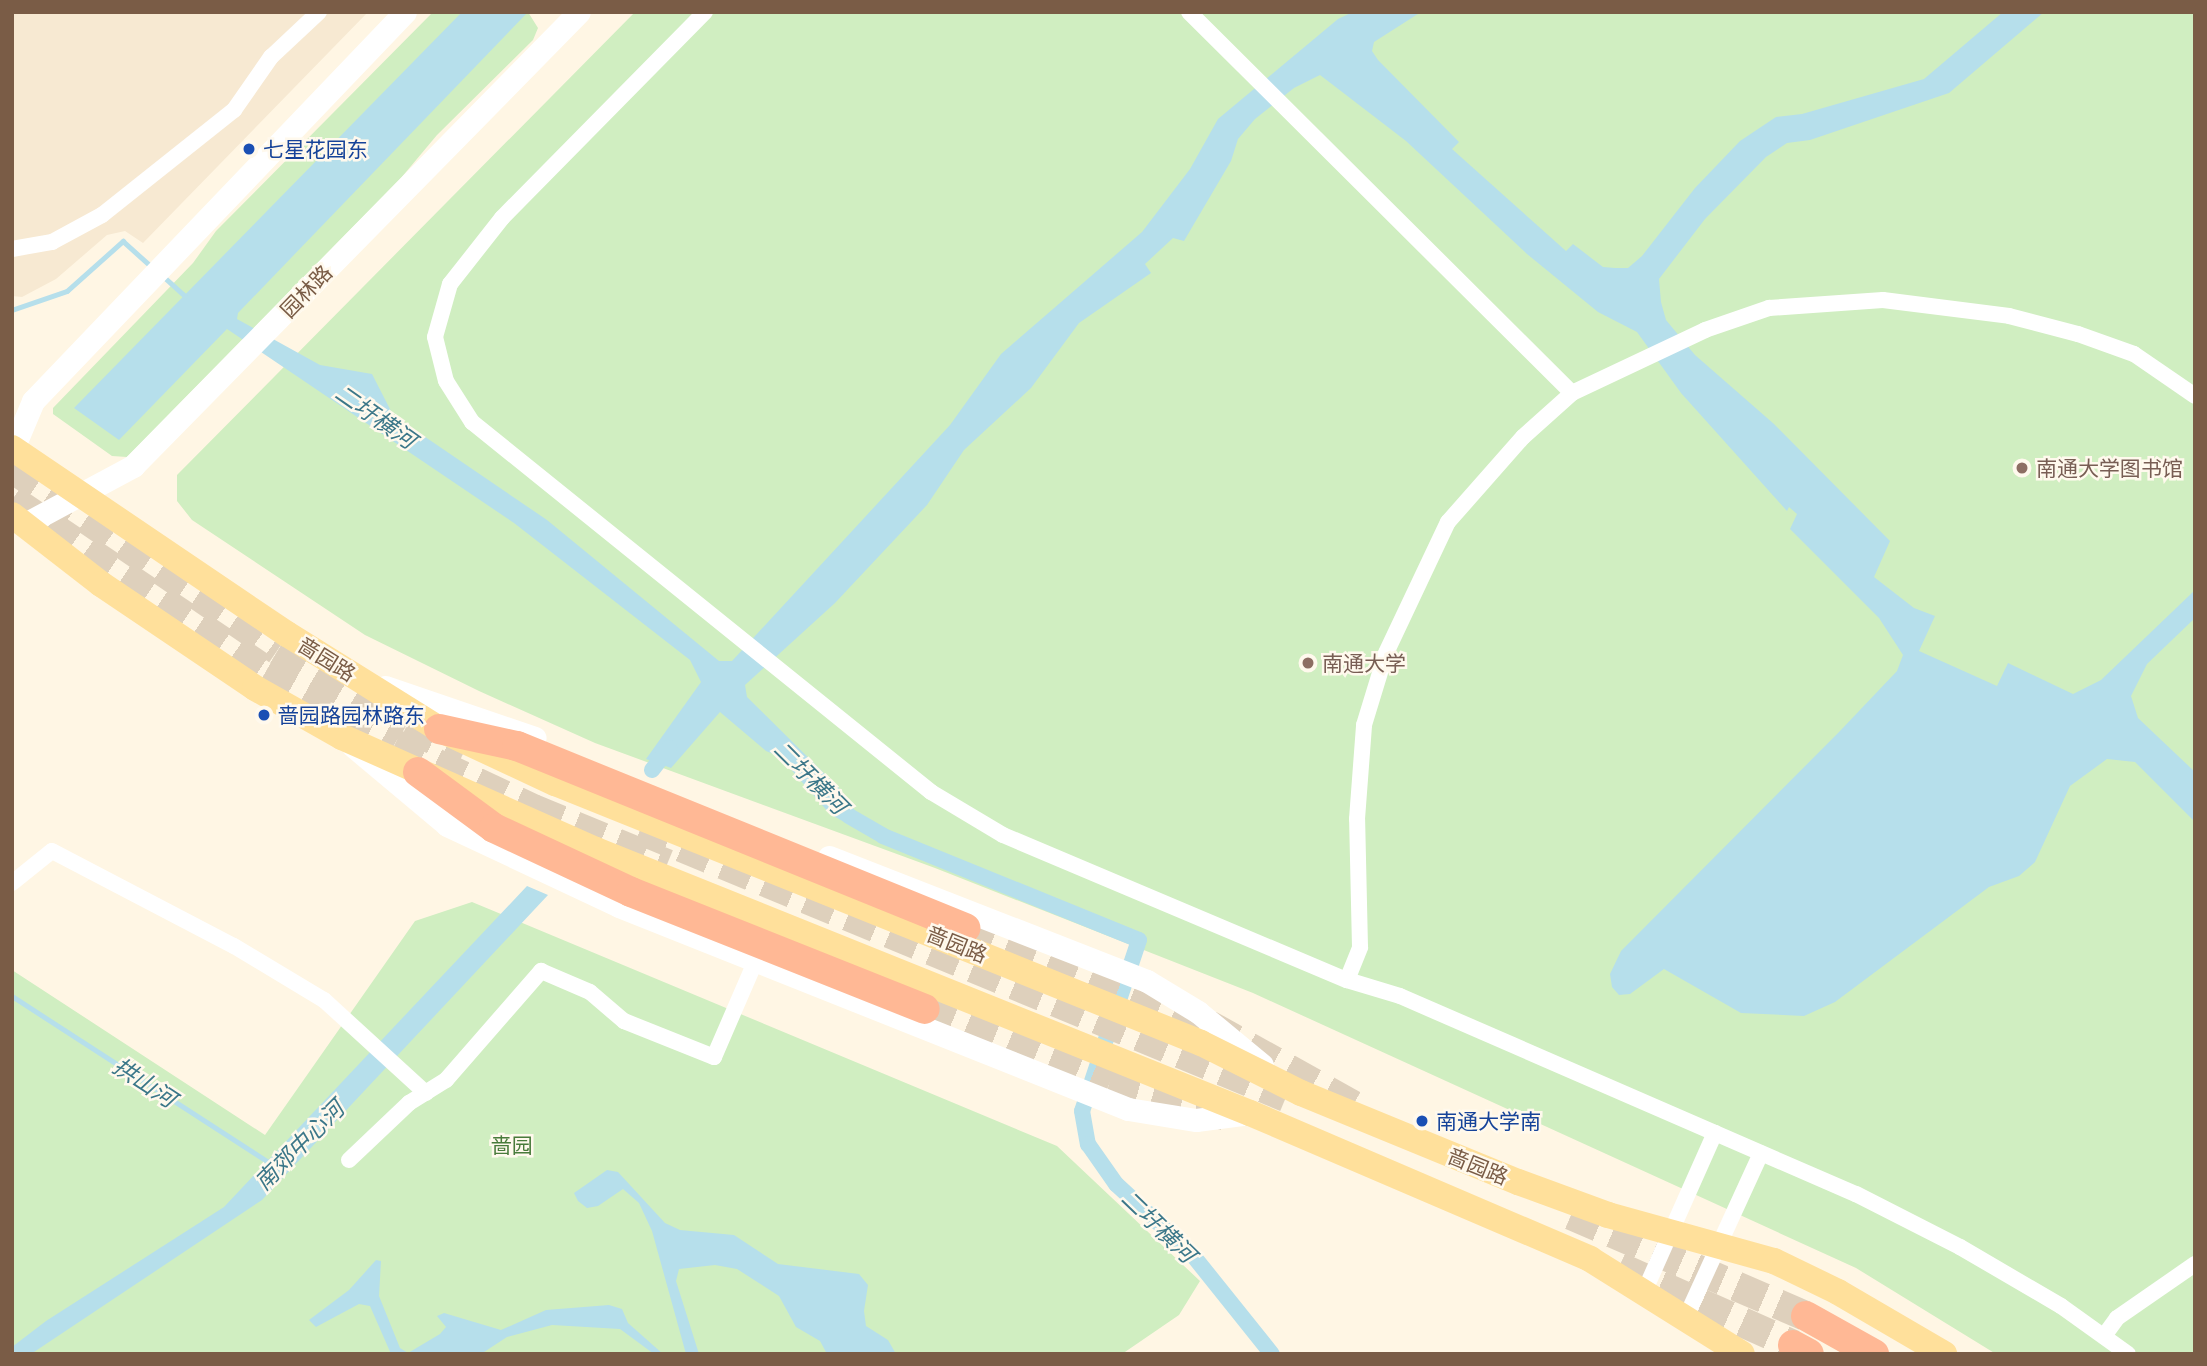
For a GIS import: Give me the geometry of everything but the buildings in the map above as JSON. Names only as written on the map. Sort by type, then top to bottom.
[{"type":"highway","points":[[439,729],[517,746],[965,928]]},
{"type":"highway","points":[[418,772],[494,828],[631,892],[925,1009]]},
{"type":"highway","points":[[1806,1316],[1874,1354]]},
{"type":"main road","name":"啬园路","points":[[13,449],[439,729],[555,783],[1201,1043],[1301,1093],[1518,1182],[1672,1233],[1774,1261],[1838,1292],[1944,1354]]},
{"type":"main road","name":"啬园路","points":[[17,527],[244,680],[342,737],[596,850],[1250,1113],[1590,1259],[1645,1290],[1742,1354]]},
{"type":"street","points":[[12,249],[52,242],[102,215],[234,110],[271,57],[318,12]]},
{"type":"street","points":[[13,449],[33,401],[405,12]]},
{"type":"street","points":[[705,12],[473,249],[450,284],[435,337],[446,381],[472,422],[931,792],[1003,835],[1347,980],[1401,996],[1856,1194],[1960,1247],[2104,1336],[2128,1354]]},
{"type":"street","points":[[1189,12],[1572,393]]},
{"type":"street","name":"园林路","points":[[17,527],[78,494],[109,483],[133,466],[574,14]]},
{"type":"street","points":[[1347,980],[1360,947],[1357,819],[1364,725],[1386,653],[1448,522],[1523,437],[1572,393],[1649,355],[1769,308],[1883,300],[1951,306],[2078,334],[2134,354],[2195,396]]},
{"type":"street","points":[[359,678],[539,740],[1147,981],[1198,1012],[1301,1093]]},
{"type":"street","points":[[342,737],[447,825],[620,906],[1128,1109],[1196,1120],[1250,1113]]},
{"type":"street","points":[[12,883],[51,851],[234,946],[324,1000],[426,1093]]},
{"type":"street","points":[[349,1160],[426,1093],[446,1080],[541,971],[590,992],[624,1021],[714,1057],[756,960]]},
{"type":"street","points":[[1645,1290],[1715,1133]]},
{"type":"street","points":[[1686,1317],[1761,1153]]},
{"type":"street","points":[[2104,1336],[2117,1318],[2195,1264]]},
{"type":"shaded area","points":[[12,12],[368,12],[143,243],[125,231],[107,235],[56,279],[22,297],[12,296]]},
{"type":"green space","points":[[433,12],[528,12],[538,28],[533,40],[437,135],[401,178],[127,457],[112,456],[53,414],[53,408],[193,263],[216,231]]},
{"type":"green space","name":"南通大学","points":[[635,12],[2195,12],[2195,1354],[1996,1354],[1856,1268],[1253,993],[935,868],[595,743],[479,691],[365,635],[192,520],[177,501],[177,475]]},
{"type":"green space","name":"啬园","points":[[472,902],[1057,1146],[1200,1281],[1179,1315],[1122,1354],[12,1354],[12,970],[265,1135],[415,921]]},
{"type":"water","points":[[462,12],[528,12],[238,313],[237,319],[320,365],[372,374],[393,415],[547,520],[719,661],[732,661],[950,425],[1001,354],[1142,232],[1190,169],[1218,119],[1338,19],[1353,12],[1421,12],[1374,42],[1372,51],[1378,60],[1459,142],[1452,149],[1566,251],[1573,244],[1603,267],[1628,268],[1642,256],[1695,188],[1740,141],[1776,117],[1802,114],[1924,79],[2003,12],[2044,12],[1949,93],[1810,140],[1787,143],[1766,157],[1705,219],[1659,279],[1661,302],[1666,320],[1695,355],[1774,424],[1890,541],[1874,577],[1914,608],[1935,616],[1919,651],[1997,686],[2008,663],[2073,694],[2101,680],[2195,590],[2195,618],[2147,664],[2131,696],[2138,718],[2195,772],[2195,822],[2135,762],[2107,759],[2070,786],[2035,862],[2019,876],[1989,887],[1835,1002],[1804,1016],[1741,1013],[1664,969],[1630,994],[1619,995],[1612,987],[1610,974],[1621,951],[1840,731],[1897,671],[1903,655],[1879,618],[1790,529],[1797,514],[1789,507],[1787,511],[1681,393],[1637,332],[1598,312],[1527,254],[1406,141],[1320,75],[1294,88],[1255,119],[1238,139],[1231,161],[1184,241],[1173,238],[1145,264],[1151,273],[1079,323],[1031,388],[964,450],[927,505],[835,603],[745,685],[747,697],[838,787],[876,840],[830,814],[780,757],[766,751],[720,712],[671,768],[646,759],[701,682],[690,660],[514,523],[227,329],[119,440],[74,408]]},
{"type":"water","name":"南郊中心河","points":[[527,886],[548,895],[262,1200],[31,1354],[12,1354],[12,1347],[46,1321],[224,1207]]},
{"type":"water","points":[[607,1170],[618,1172],[665,1223],[680,1230],[734,1235],[778,1264],[859,1274],[868,1285],[864,1311],[866,1326],[888,1340],[896,1354],[827,1354],[820,1341],[796,1327],[779,1296],[737,1269],[715,1265],[679,1269],[676,1281],[699,1354],[686,1354],[652,1231],[639,1203],[623,1189],[598,1206],[587,1208],[578,1201],[574,1193]]},
{"type":"water","points":[[376,1260],[381,1261],[379,1296],[400,1348],[408,1353],[440,1334],[446,1327],[437,1316],[444,1313],[501,1330],[546,1310],[609,1305],[622,1309],[628,1323],[663,1354],[654,1354],[620,1329],[552,1325],[507,1337],[481,1354],[391,1354],[370,1306],[359,1304],[316,1327],[309,1320],[349,1290]]},
{"type":"waterway","points":[[12,310],[67,291],[123,241],[151,266]]},
{"type":"waterway","points":[[163,276],[185,296]]},
{"type":"waterway","points":[[652,770],[669,748]]},
{"type":"waterway","name":"二圩横河","points":[[849,816],[883,836],[1139,940],[1082,1111],[1088,1144],[1116,1184],[1191,1253],[1272,1354]]},
{"type":"waterway","name":"拱山河","points":[[12,996],[270,1163]]},
{"type":"tunnel","points":[[12,468],[278,650],[406,727],[463,753]]},
{"type":"tunnel","points":[[12,500],[266,671],[395,744],[533,809],[667,864]]},
{"type":"tunnel","points":[[640,830],[1286,1097]]},
{"type":"tunnel","points":[[965,928],[1209,1025],[1353,1105]]},
{"type":"tunnel","points":[[925,1009],[1109,1084],[1238,1119]]},
{"type":"tunnel","points":[[1571,1215],[1806,1316]]},
{"type":"tunnel","points":[[1619,1267],[1793,1345]]},
{"type":"place","name":"七星花园东","points":[[249,149]]},
{"type":"place","name":"南通大学图书馆","points":[[2022,468]]},
{"type":"place","name":"南通大学","points":[[1308,663]]},
{"type":"place","name":"啬园路园林路东","points":[[264,715]]},
{"type":"place","name":"南通大学南","points":[[1422,1121]]}]
